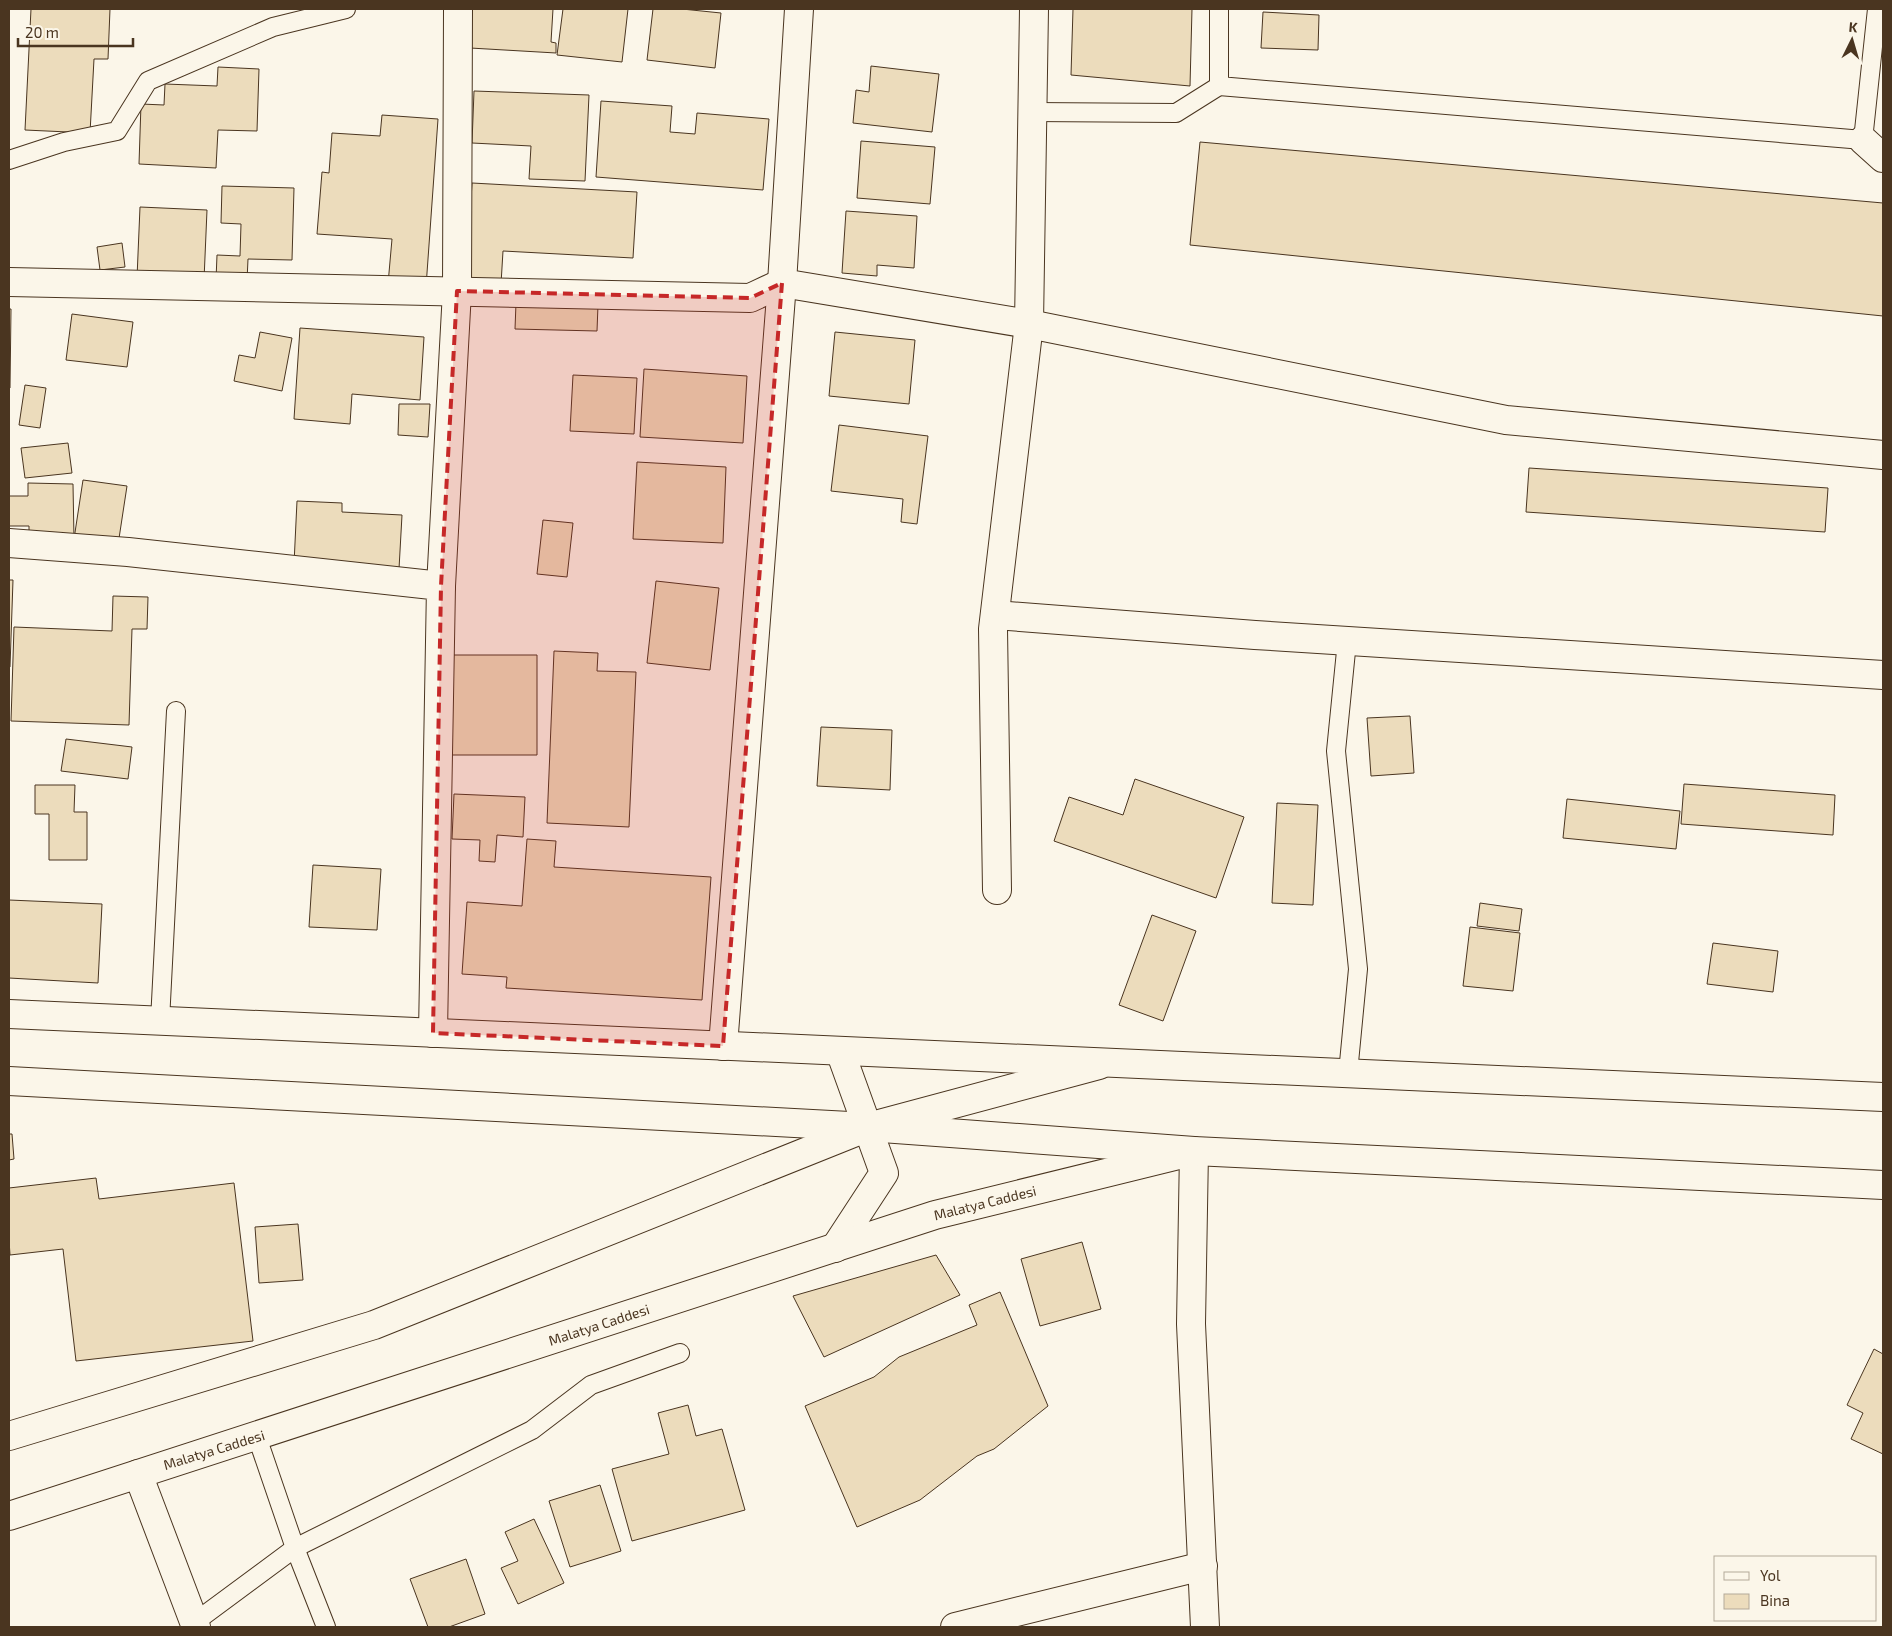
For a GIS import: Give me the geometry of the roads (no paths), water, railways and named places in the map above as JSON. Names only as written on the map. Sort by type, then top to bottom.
[{"type":"street","points":[[433,1033],[441,586],[457,291],[458,9]]},
{"type":"street","points":[[723,1046],[782,283],[799,9]]},
{"type":"street","points":[[997,890],[993,629],[1029,324],[1034,9]]},
{"type":"street","points":[[1863,140],[1883,158]]},
{"type":"street","points":[[9,282],[750,298],[782,283],[1029,324],[1506,420],[1883,454]]},
{"type":"street","points":[[9,543],[128,552],[441,586]]},
{"type":"street","points":[[994,615],[1348,641],[1883,675]]},
{"type":"street","points":[[9,1014],[1883,1098]]},
{"type":"street","points":[[835,1248],[884,1173],[840,1051]]},
{"type":"street","points":[[9,1436],[374,1325],[868,1126],[1105,1063]]},
{"type":"street","points":[[9,1081],[868,1126],[1194,1151],[1883,1185]]},
{"type":"street","points":[[1194,1151],[1192,1324],[1205,1627]]},
{"type":"street","name":"Malatya Caddesi","points":[[9,1516],[936,1216],[1194,1151]]},
{"type":"street","points":[[138,1474],[195,1625]]},
{"type":"street","points":[[961,1626],[1202,1566]]},
{"type":"lane","points":[[9,160],[64,142],[117,130],[148,81],[273,27],[346,9]]},
{"type":"lane","points":[[1219,9],[1219,86]]},
{"type":"lane","points":[[1032,112],[1176,113],[1219,86],[1863,140],[1878,9]]},
{"type":"lane","points":[[1348,641],[1336,750],[1358,969],[1348,1074]]},
{"type":"lane","points":[[160,1021],[176,711]]},
{"type":"lane","points":[[195,1625],[295,1548],[532,1430],[591,1385],[680,1353]]},
{"type":"lane","points":[[257,1437],[295,1548],[326,1627]]}]
